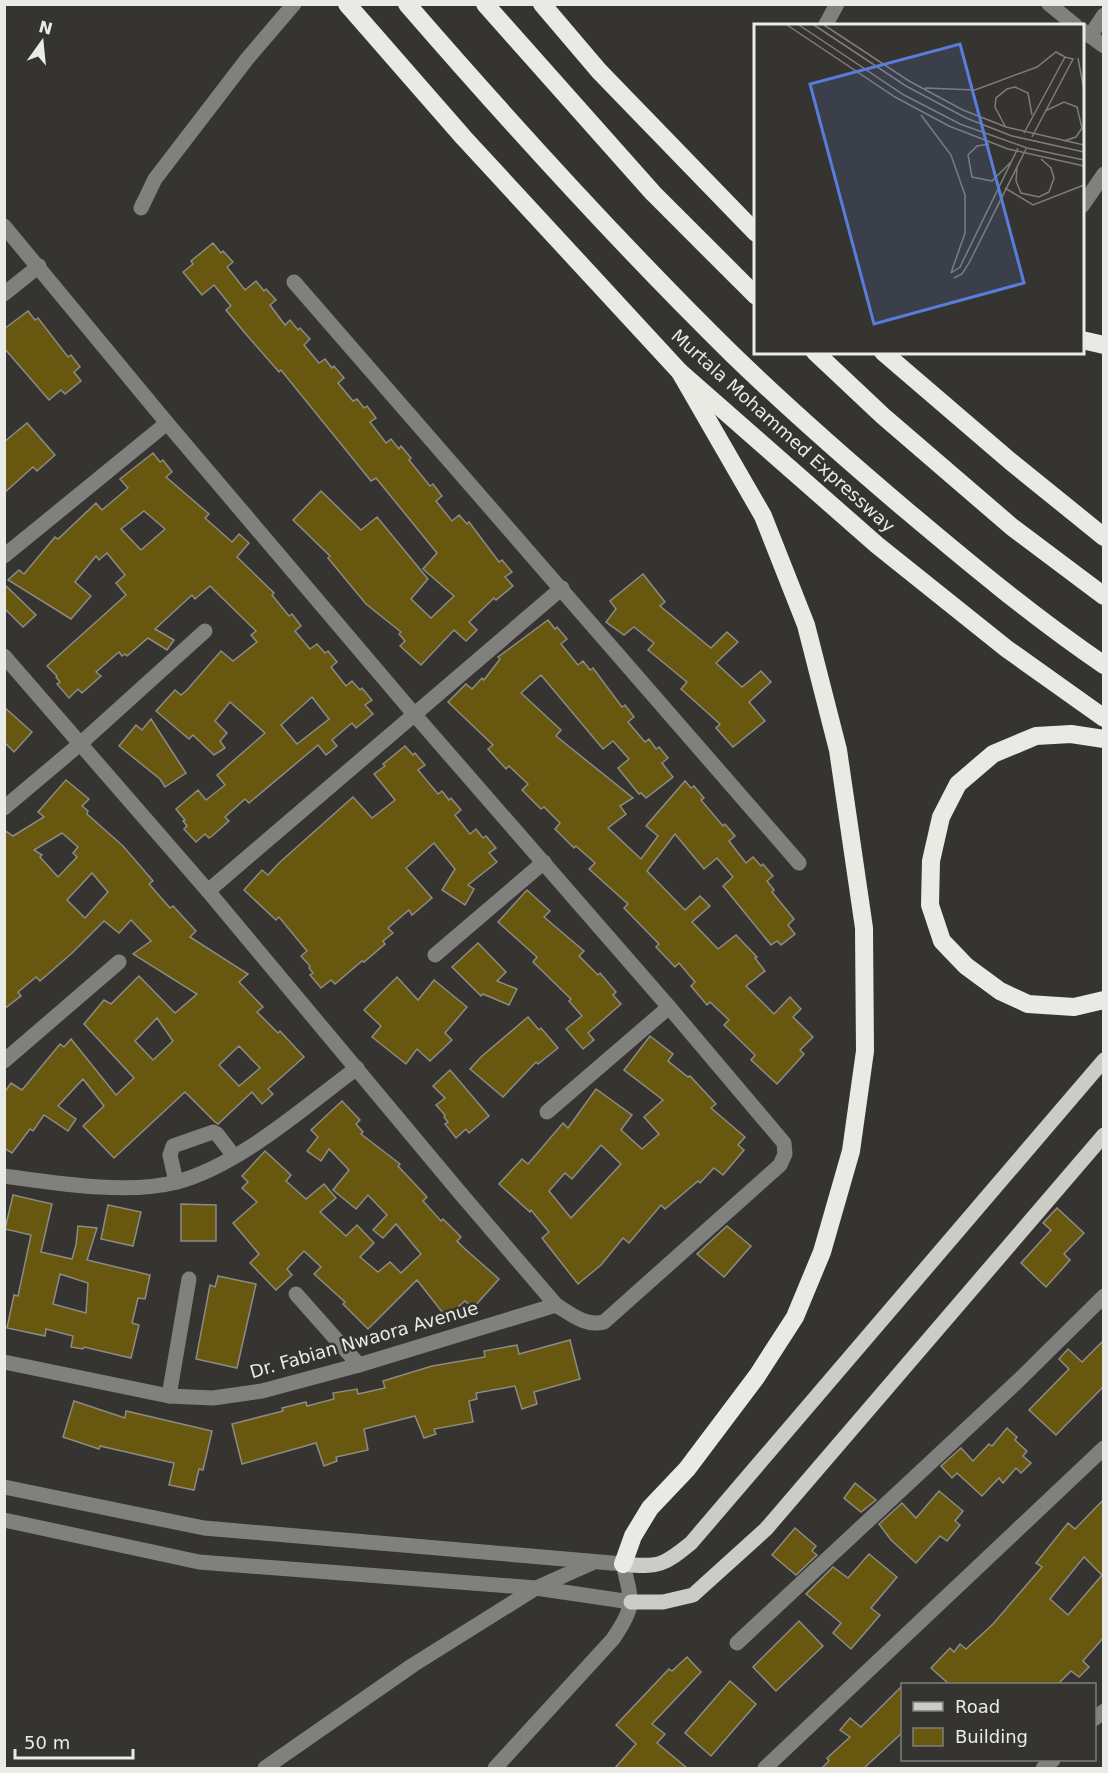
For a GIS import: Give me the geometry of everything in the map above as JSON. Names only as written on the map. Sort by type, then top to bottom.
[{"type":"highway","name":"Murtala Mohammed Expressway","points":[[347,4],[464,138],[680,372],[877,545],[1007,649],[1104,718]]},
{"type":"highway","name":"Murtala Mohammed Expressway","points":[[408,4],[509,122],[627,248],[735,356],[853,465],[959,555],[1069,641],[1104,665]]},
{"type":"highway","points":[[485,4],[654,193],[754,294]]},
{"type":"highway","points":[[542,4],[599,71],[754,231]]},
{"type":"highway","points":[[722,199],[754,218]]},
{"type":"highway","points":[[1084,340],[1104,345]]},
{"type":"highway","points":[[817,354],[883,416],[1012,527],[1104,596]]},
{"type":"highway","points":[[885,354],[1010,461],[1104,537]]},
{"type":"highway","points":[[623,1564],[633,1536],[650,1508],[687,1469],[757,1376],[795,1317],[822,1252],[851,1150],[865,1051],[864,928],[838,750],[806,625],[763,516],[680,372]]},
{"type":"highway","points":[[1104,739],[1071,734],[1036,736],[993,754],[958,784],[941,817],[931,861],[930,905],[942,942],[966,966],[1000,991],[1028,1004],[1074,1007],[1104,1000]]},
{"type":"main road","points":[[623,1564],[646,1567],[669,1562],[692,1543],[1104,1060]]},
{"type":"main road","points":[[632,1602],[663,1602],[693,1595],[766,1529],[1104,1135]]},
{"type":"street","points":[[830,23],[837,4]]},
{"type":"street","points":[[1049,4],[1074,24]]},
{"type":"street","points":[[141,208],[155,179],[288,6]]},
{"type":"street","points":[[1104,15],[1086,33],[1104,46]]},
{"type":"street","points":[[1084,204],[1104,174]]},
{"type":"street","points":[[4,226],[167,423],[414,714],[784,1143],[785,1154],[780,1165],[604,1322],[593,1324],[556,1305],[208,891],[4,656]]},
{"type":"street","points":[[4,294],[39,266]]},
{"type":"street","points":[[294,282],[799,863]]},
{"type":"street","points":[[4,556],[167,423]]},
{"type":"street","points":[[208,891],[562,588]]},
{"type":"street","points":[[4,808],[81,743],[205,632]]},
{"type":"street","points":[[435,955],[543,862]]},
{"type":"street","points":[[4,1061],[119,962]]},
{"type":"street","points":[[547,1112],[669,1007]]},
{"type":"street","points":[[4,1176],[110,1187],[176,1182],[213,1168],[248,1148],[357,1068]]},
{"type":"street","points":[[176,1182],[170,1155],[172,1146],[213,1132],[234,1156]]},
{"type":"street","points":[[168,1396],[189,1280]]},
{"type":"street","points":[[296,1294],[359,1365]]},
{"type":"street","points":[[737,1643],[1019,1380],[1104,1296]]},
{"type":"street","name":"Dr. Fabian Nwaora Avenue","points":[[4,1362],[168,1396],[213,1398],[262,1391],[359,1365],[556,1305]]},
{"type":"street","points":[[765,1768],[1104,1448]]},
{"type":"street","points":[[4,1487],[204,1528],[623,1564],[632,1602],[626,1619],[613,1639],[495,1768]]},
{"type":"street","points":[[4,1520],[199,1562],[536,1588],[632,1602]]},
{"type":"street","points":[[265,1768],[413,1665],[536,1588],[595,1562]]},
{"type":"building","points":[[213,243],[233,262],[227,267],[245,290],[256,281],[264,291],[266,289],[276,300],[270,305],[285,325],[290,320],[310,339],[304,345],[319,363],[325,359],[332,368],[334,366],[344,378],[338,383],[353,401],[357,399],[364,408],[367,406],[376,418],[370,422],[386,443],[391,439],[399,449],[401,446],[430,486],[433,484],[442,496],[436,501],[452,521],[459,515],[467,524],[469,522],[499,562],[502,560],[512,572],[505,577],[513,586],[496,600],[494,598],[469,622],[477,630],[466,641],[454,630],[421,665],[400,646],[405,641],[399,634],[401,632],[366,604],[328,558],[330,556],[293,520],[321,491],[361,530],[377,517],[428,579],[411,599],[431,618],[454,596],[423,569],[437,553],[376,478],[371,481],[281,370],[279,372],[245,333],[226,310],[231,306],[214,285],[202,295],[183,272],[193,264],[191,261]]},
{"type":"building","points":[[28,311],[35,320],[38,318],[68,357],[71,355],[80,367],[74,372],[81,381],[65,394],[61,390],[49,400],[4,348],[4,329]]},
{"type":"building","points":[[27,423],[55,455],[37,471],[33,467],[4,493],[4,442]]},
{"type":"building","points":[[153,453],[160,462],[163,460],[172,472],[166,477],[209,514],[205,518],[232,542],[239,534],[249,543],[237,557],[274,593],[272,595],[289,616],[292,614],[301,626],[295,631],[310,649],[317,644],[325,653],[328,651],[337,662],[331,667],[346,686],[352,681],[360,690],[362,688],[372,700],[365,705],[373,714],[356,728],[352,723],[332,740],[337,746],[326,755],[318,745],[249,803],[245,799],[225,817],[229,821],[212,836],[209,838],[205,834],[196,842],[184,829],[187,826],[183,821],[185,820],[176,809],[198,790],[206,800],[225,785],[217,775],[265,733],[230,702],[215,721],[227,733],[220,741],[225,748],[214,755],[193,735],[189,739],[156,711],[175,690],[181,695],[187,690],[221,651],[233,661],[257,642],[251,635],[256,631],[210,586],[195,599],[192,595],[155,629],[174,640],[167,650],[148,638],[127,656],[125,654],[122,656],[119,652],[96,672],[101,676],[82,693],[78,689],[69,698],[57,684],[60,682],[57,676],[47,666],[126,595],[116,583],[125,575],[107,553],[99,560],[96,556],[75,582],[91,596],[71,619],[8,580],[19,570],[24,574],[55,537],[58,539],[96,503],[102,510],[128,488],[120,479]],"holes":[[[144,511],[165,529],[141,550],[121,529]],[[312,697],[329,719],[297,744],[281,725]]]},
{"type":"building","points":[[643,574],[665,602],[660,606],[711,648],[727,632],[738,642],[716,663],[742,687],[761,671],[771,682],[749,702],[765,721],[733,747],[716,728],[720,724],[681,689],[687,682],[648,650],[654,643],[634,627],[624,635],[606,622],[616,609],[610,601]]},
{"type":"building","points":[[4,584],[36,615],[23,627],[4,608]]},
{"type":"building","points":[[548,620],[567,639],[561,644],[578,665],[583,661],[590,670],[593,668],[622,707],[625,705],[634,717],[628,722],[645,742],[649,739],[656,749],[659,747],[668,758],[662,763],[673,777],[646,798],[641,793],[639,794],[618,768],[629,759],[613,741],[603,749],[541,675],[521,693],[561,730],[556,736],[633,798],[620,806],[626,814],[608,828],[641,859],[658,836],[646,826],[685,781],[691,788],[694,786],[704,798],[701,800],[723,826],[725,824],[735,836],[729,841],[746,863],[753,857],[761,866],[763,864],[773,876],[767,881],[774,890],[772,892],[794,919],[788,925],[795,934],[781,945],[777,941],[771,945],[723,886],[733,877],[717,858],[704,869],[675,834],[647,871],[685,910],[700,896],[710,906],[692,922],[718,949],[736,935],[757,957],[755,958],[765,971],[746,986],[774,1014],[790,997],[801,1009],[793,1017],[813,1037],[800,1050],[804,1054],[777,1084],[751,1060],[755,1055],[724,1025],[729,1020],[710,1002],[707,1005],[691,986],[695,982],[679,963],[675,967],[656,947],[659,944],[624,908],[628,904],[589,869],[595,863],[576,846],[574,848],[555,829],[560,823],[544,807],[541,809],[522,790],[528,784],[509,766],[506,769],[488,749],[493,745],[448,702],[466,684],[472,689],[482,678],[484,680],[500,659],[498,657]]},
{"type":"building","points":[[4,707],[32,732],[14,752],[4,742]]},
{"type":"building","points":[[151,719],[186,773],[165,787],[160,779],[119,746],[136,725],[142,730]]},
{"type":"building","points":[[405,746],[413,755],[415,753],[425,765],[418,770],[438,794],[442,791],[461,810],[455,815],[470,834],[476,829],[483,838],[486,836],[496,848],[489,853],[497,862],[468,885],[474,889],[465,905],[442,890],[455,869],[434,843],[406,868],[432,898],[412,915],[409,910],[388,928],[393,933],[383,941],[385,944],[364,962],[362,961],[335,984],[331,980],[321,988],[310,975],[313,973],[310,966],[301,956],[307,951],[279,917],[276,920],[244,890],[262,870],[268,875],[353,797],[372,818],[395,800],[374,774]]},
{"type":"building","points":[[66,780],[89,799],[82,806],[88,811],[87,814],[123,846],[153,881],[149,884],[170,908],[173,906],[196,931],[190,937],[248,974],[239,982],[263,1007],[257,1012],[278,1033],[280,1031],[304,1057],[268,1089],[273,1094],[262,1104],[252,1092],[218,1124],[185,1092],[114,1158],[83,1126],[104,1106],[83,1079],[58,1106],[76,1119],[68,1131],[44,1115],[33,1131],[30,1129],[12,1153],[4,1148],[4,1093],[11,1083],[22,1090],[60,1044],[64,1047],[71,1039],[116,1095],[134,1078],[84,1024],[104,1000],[111,1004],[139,976],[175,1013],[197,994],[133,954],[151,941],[131,920],[119,933],[104,921],[40,981],[36,977],[18,992],[21,996],[4,1009],[4,830],[13,836],[44,817],[38,812]],"holes":[[[62,833],[78,847],[73,853],[77,857],[58,877],[40,857],[42,855],[34,850]],[[92,873],[108,892],[85,918],[67,900]],[[157,1018],[173,1041],[153,1060],[135,1041]],[[239,1046],[260,1068],[239,1086],[219,1065]]]},
{"type":"building","points":[[527,890],[550,911],[544,917],[584,951],[579,956],[598,975],[600,973],[616,992],[613,995],[621,1004],[588,1033],[594,1040],[583,1049],[566,1029],[582,1016],[569,1001],[571,999],[533,962],[537,957],[498,922]]},
{"type":"building","points":[[478,943],[506,972],[497,981],[517,989],[509,1005],[483,994],[481,996],[452,967]]},
{"type":"building","points":[[397,977],[418,1000],[434,980],[467,1007],[445,1033],[452,1040],[430,1061],[417,1049],[406,1064],[372,1037],[381,1026],[364,1010]]},
{"type":"building","points":[[528,1017],[558,1048],[538,1064],[536,1062],[503,1097],[470,1069]]},
{"type":"building","points":[[650,1036],[673,1054],[668,1061],[688,1077],[690,1076],[716,1104],[711,1108],[745,1137],[738,1145],[744,1150],[723,1175],[714,1168],[700,1183],[698,1181],[665,1209],[661,1205],[629,1243],[623,1238],[601,1265],[578,1284],[542,1238],[549,1232],[531,1210],[530,1212],[499,1184],[522,1159],[528,1164],[563,1123],[568,1128],[596,1089],[632,1115],[621,1130],[642,1149],[659,1134],[644,1117],[663,1100],[624,1070]],"holes":[[[601,1145],[621,1164],[571,1218],[549,1191],[565,1173],[572,1179]]]},
{"type":"building","points":[[450,1070],[489,1116],[469,1133],[466,1129],[456,1138],[445,1124],[448,1122],[445,1115],[436,1105],[445,1098],[433,1086]]},
{"type":"building","points":[[342,1101],[360,1120],[356,1124],[363,1132],[361,1134],[400,1164],[398,1166],[427,1197],[423,1201],[441,1221],[443,1219],[461,1237],[457,1241],[499,1279],[473,1308],[465,1301],[446,1317],[417,1280],[368,1329],[343,1304],[345,1302],[314,1274],[321,1267],[304,1251],[287,1269],[292,1275],[276,1290],[250,1263],[259,1254],[233,1223],[257,1202],[242,1188],[248,1182],[242,1176],[265,1151],[291,1175],[286,1181],[306,1199],[324,1184],[336,1198],[320,1212],[346,1236],[357,1225],[374,1243],[360,1257],[378,1272],[390,1262],[401,1273],[421,1254],[396,1224],[383,1238],[373,1230],[387,1215],[368,1195],[356,1209],[333,1190],[349,1170],[329,1149],[321,1161],[307,1151],[318,1137],[311,1130]]},
{"type":"building","points":[[13,1195],[52,1204],[41,1252],[72,1259],[78,1226],[97,1228],[87,1260],[150,1275],[145,1299],[138,1298],[132,1323],[139,1325],[131,1358],[84,1347],[83,1349],[71,1347],[73,1336],[46,1329],[45,1336],[7,1328],[14,1295],[18,1296],[31,1235],[5,1229]],"holes":[[[60,1274],[88,1283],[86,1313],[53,1304]]]},
{"type":"building","points":[[181,1204],[216,1205],[216,1241],[181,1241]]},
{"type":"building","points":[[108,1205],[141,1212],[133,1246],[101,1239]]},
{"type":"building","points":[[1057,1208],[1084,1233],[1064,1254],[1070,1260],[1046,1287],[1021,1263],[1051,1230],[1043,1223]]},
{"type":"building","points":[[727,1226],[751,1246],[724,1277],[697,1254]]},
{"type":"building","points":[[218,1276],[256,1284],[237,1368],[196,1359],[210,1285],[215,1287]]},
{"type":"building","points":[[570,1340],[580,1379],[534,1392],[537,1404],[522,1409],[515,1386],[476,1393],[477,1399],[469,1401],[473,1422],[434,1429],[436,1434],[424,1438],[415,1416],[364,1429],[368,1450],[336,1457],[337,1461],[324,1466],[316,1443],[242,1464],[232,1424],[283,1411],[282,1408],[306,1402],[307,1406],[334,1399],[333,1393],[357,1389],[358,1394],[385,1388],[383,1381],[432,1366],[485,1357],[484,1351],[517,1345],[519,1354]]},
{"type":"building","points":[[1104,1340],[1104,1386],[1056,1435],[1029,1410],[1069,1369],[1059,1359],[1068,1349],[1082,1362]]},
{"type":"building","points":[[74,1401],[125,1418],[126,1411],[212,1431],[203,1470],[199,1469],[194,1490],[169,1485],[174,1463],[100,1446],[99,1449],[63,1437]]},
{"type":"building","points":[[1007,1428],[1017,1437],[1015,1440],[1027,1451],[1023,1456],[1031,1463],[1021,1473],[1016,1468],[1003,1483],[999,1478],[982,1496],[957,1473],[952,1478],[941,1466],[961,1448],[973,1461],[989,1444],[992,1446]]},
{"type":"building","points":[[855,1483],[876,1500],[861,1512],[844,1498]]},
{"type":"building","points":[[939,1491],[963,1511],[955,1521],[960,1525],[947,1541],[940,1536],[916,1563],[891,1540],[879,1524],[902,1503],[916,1518]]},
{"type":"building","points":[[1104,1499],[1104,1637],[1083,1661],[1089,1667],[1079,1677],[1071,1671],[1059,1683],[948,1683],[931,1668],[950,1648],[954,1652],[960,1644],[966,1649],[993,1624],[1042,1567],[1036,1563],[1068,1523],[1075,1529]],"holes":[[[1084,1557],[1102,1575],[1068,1615],[1050,1599]]]},
{"type":"building","points":[[795,1528],[816,1546],[812,1551],[817,1555],[796,1575],[772,1555]]},
{"type":"building","points":[[869,1554],[897,1577],[871,1608],[880,1615],[851,1649],[833,1633],[841,1623],[806,1594],[833,1567],[848,1578]]},
{"type":"building","points":[[799,1621],[823,1646],[776,1691],[753,1667]]},
{"type":"building","points":[[687,1657],[701,1672],[652,1724],[665,1734],[657,1743],[687,1768],[615,1768],[636,1744],[616,1725],[669,1669],[672,1671]]},
{"type":"building","points":[[730,1681],[756,1704],[711,1756],[685,1733]]},
{"type":"building","points":[[901,1687],[901,1734],[864,1768],[822,1768],[829,1761],[827,1758],[850,1737],[840,1730],[850,1718],[861,1727]]}]
